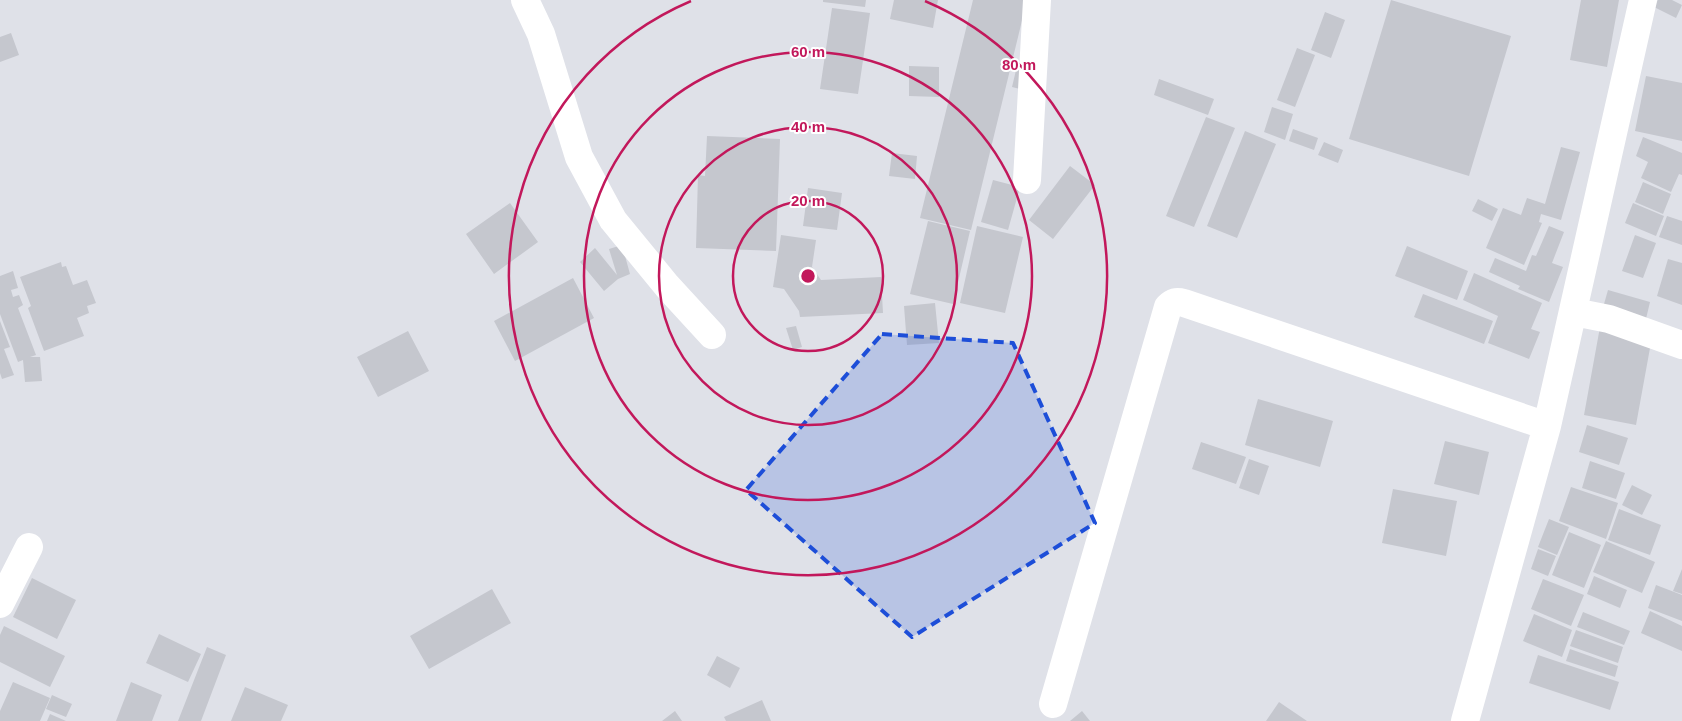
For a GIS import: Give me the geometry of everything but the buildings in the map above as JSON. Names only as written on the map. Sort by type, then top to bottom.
[{"type":"street","points":[[525,0],[541,34],[579,157],[613,220],[667,286],[712,335]]},
{"type":"street","points":[[1028,180],[1037,0]]},
{"type":"street","points":[[1465,721],[1547,426],[1644,0]]},
{"type":"street","points":[[1053,704],[1168,307],[1172,302],[1178,301],[1547,426]]},
{"type":"street","points":[[1574,312],[1609,319],[1682,345]]},
{"type":"street","points":[[0,604],[29,547]]},
{"type":"highlighted area","points":[[882,334],[1013,343],[1095,523],[912,637],[746,490]]}]
